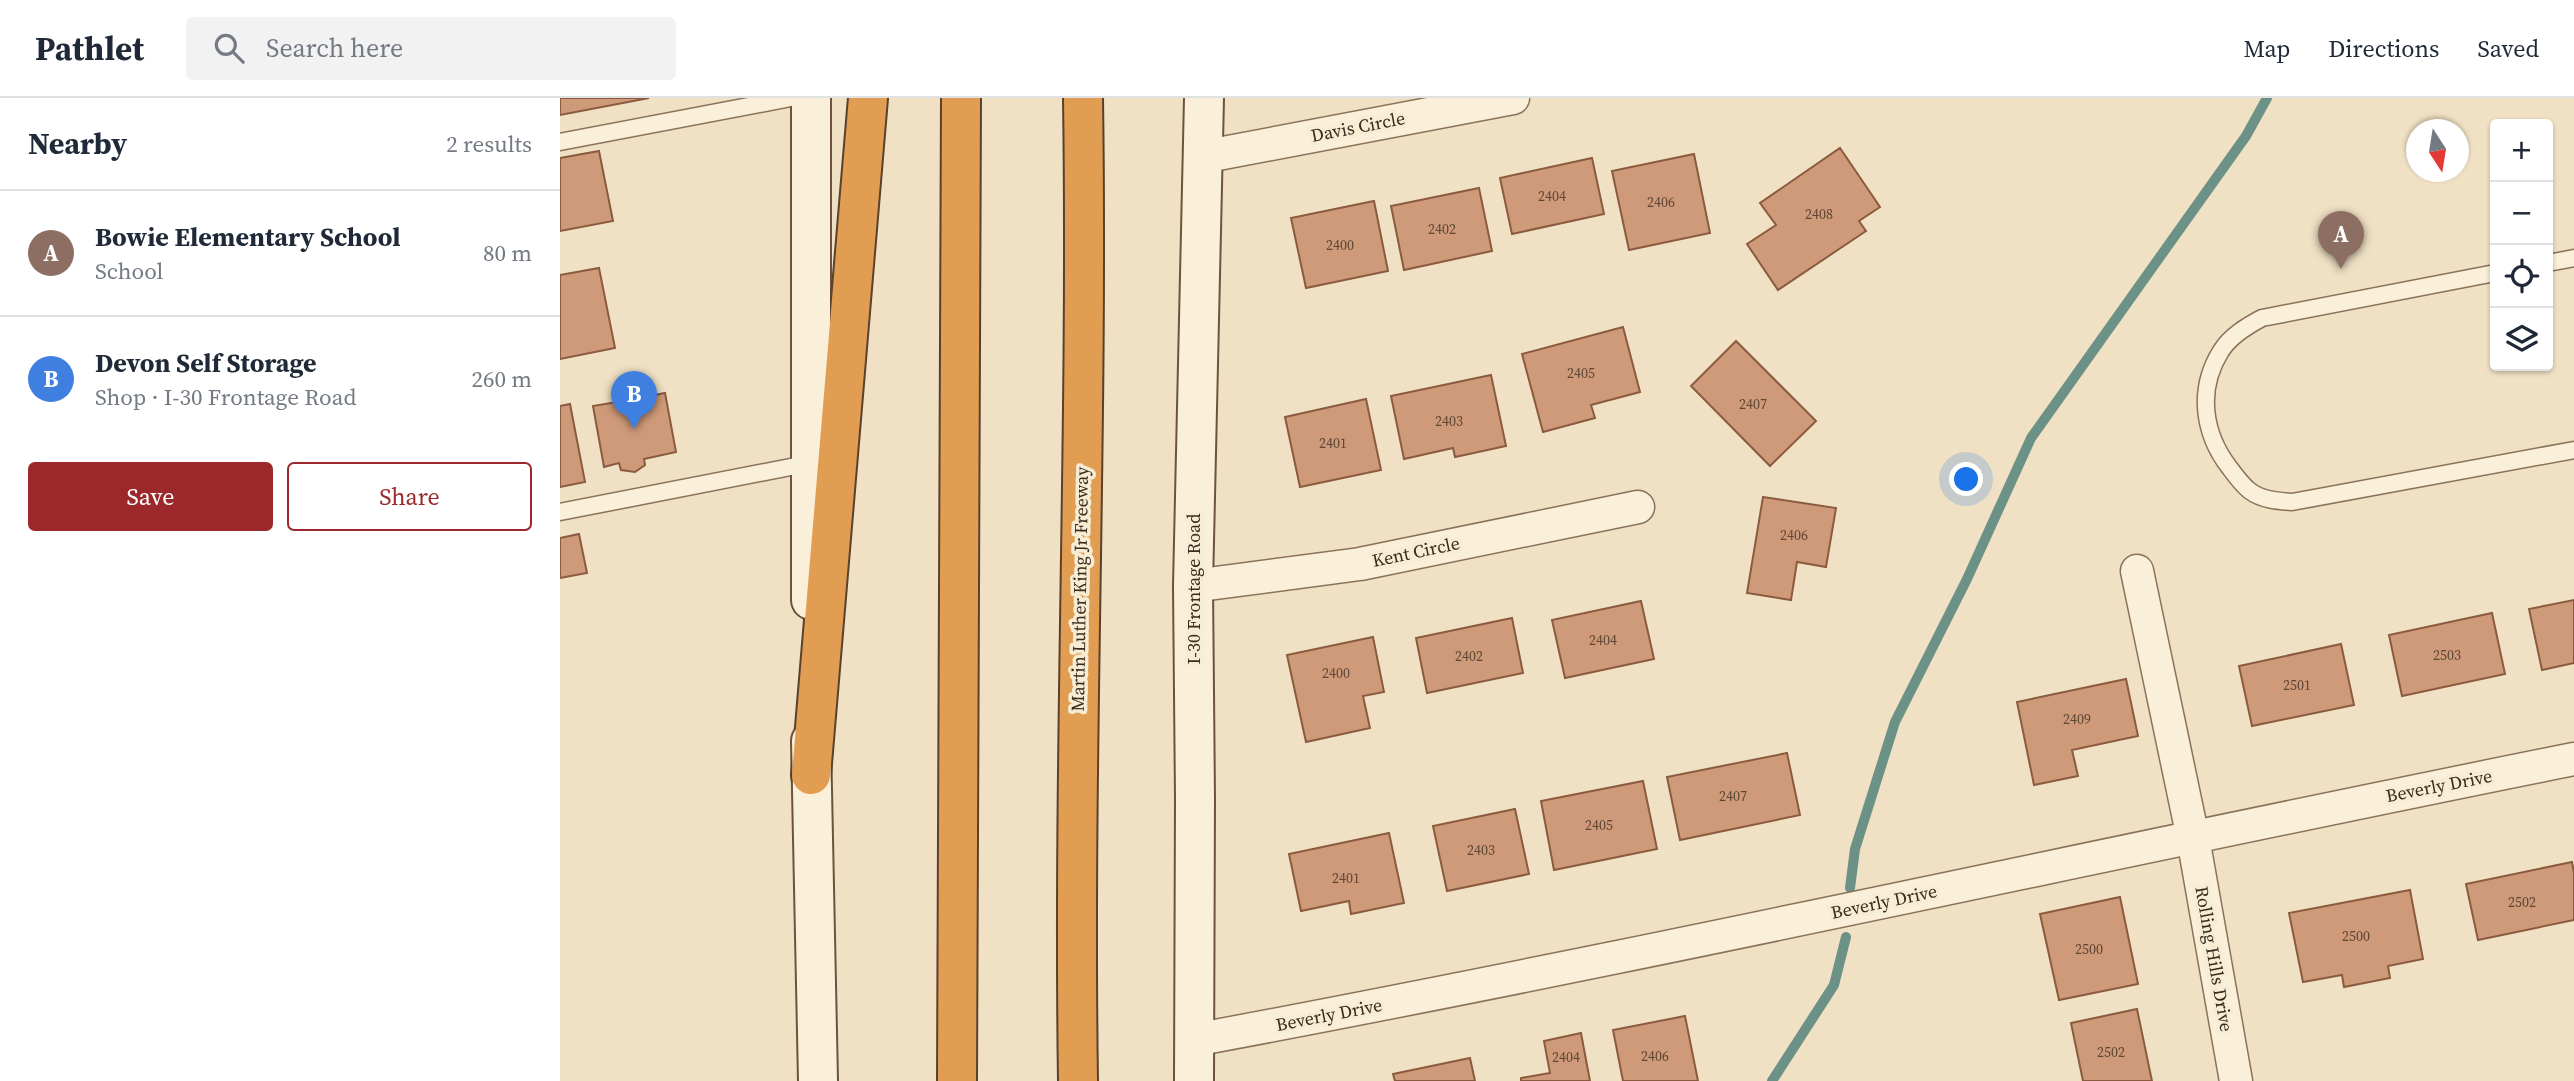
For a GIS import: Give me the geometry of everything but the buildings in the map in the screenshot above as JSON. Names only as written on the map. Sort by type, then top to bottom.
[{"type":"highway","points":[[811,775],[868,98]]},
{"type":"highway","points":[[957,1081],[961,98]]},
{"type":"highway","name":"Martin Luther King Jr Freeway","points":[[1078,1081],[1076,893],[1085,219],[1083,98]]},
{"type":"main road","points":[[811,98],[811,775],[818,1081]]},
{"type":"main road","name":"I-30 Frontage Road","points":[[1194,1081],[1193,586],[1204,98]]},
{"type":"street","name":"Davis Circle","points":[[1202,157],[1513,98]]},
{"type":"street","name":"Kent Circle","points":[[1193,586],[1360,564],[1638,507]]},
{"type":"street","name":"Rolling Hills Drive","points":[[2137,571],[2193,838],[2236,1081]]},
{"type":"street","name":"Beverly Drive","points":[[1194,1041],[1404,1001],[2574,759]]},
{"type":"lane","points":[[560,142],[791,98]]},
{"type":"lane","points":[[2553,262],[2574,258]]},
{"type":"lane","points":[[2490,274],[2262,318],[2242,330],[2221,351],[2207,381],[2205,407],[2208,431],[2213,443],[2227,465],[2250,491],[2270,500],[2292,502],[2574,450]]},
{"type":"lane","points":[[560,512],[811,463]]},
{"type":"waterway","points":[[1850,888],[1855,849],[1895,722],[1967,579],[2031,438],[2246,136],[2267,98]]},
{"type":"waterway","points":[[1772,1081],[1834,985],[1846,937]]},
{"type":"place","name":"Bowie Elementary School","points":[[2341,269]]},
{"type":"place","name":"Devon Self Storage","points":[[634,429]]}]
